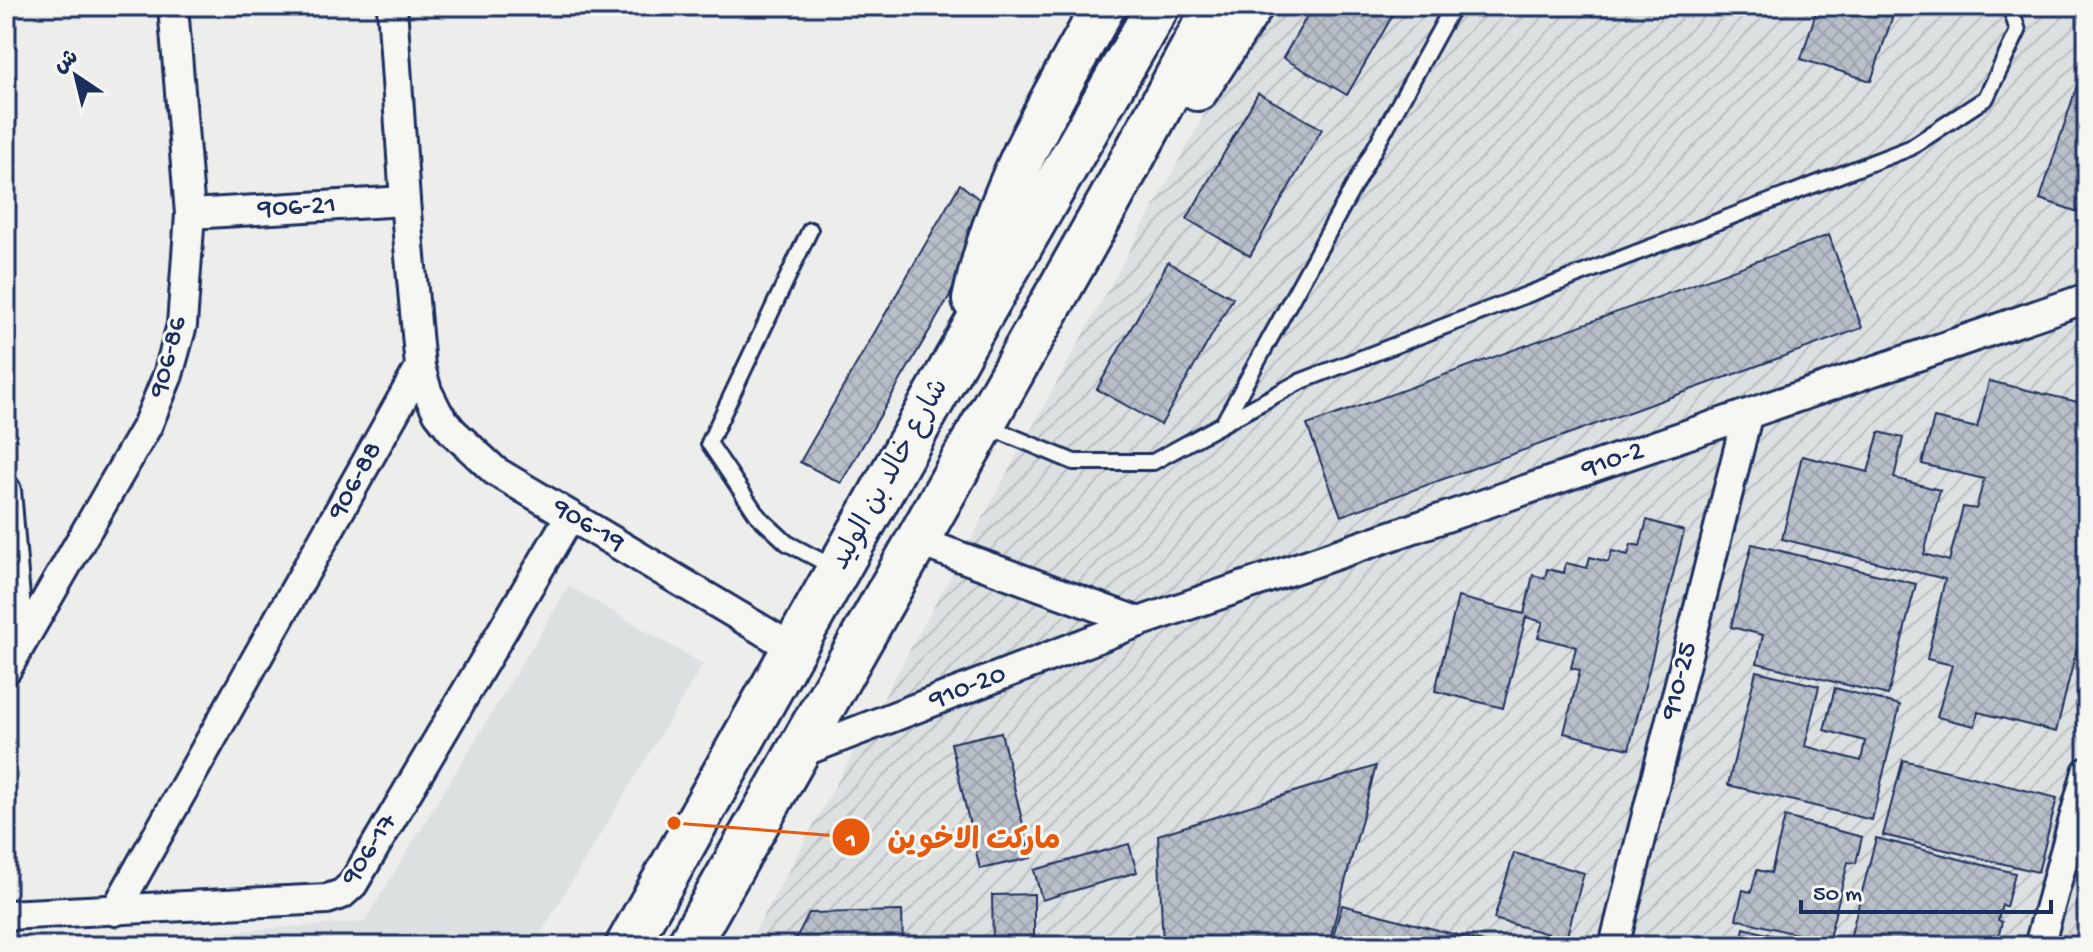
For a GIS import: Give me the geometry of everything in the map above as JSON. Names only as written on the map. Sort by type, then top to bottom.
[{"type":"main road","points":[[964,345],[990,238],[1018,164],[1104,6]]},
{"type":"main road","name":"شارع خالد بن الوليد","points":[[627,946],[1158,6]]},
{"type":"main road","points":[[1110,200],[1180,113],[1251,6]]},
{"type":"main road","name":"شارع خالد بن الوليد","points":[[688,946],[1110,200],[1209,17]]},
{"type":"street","name":"906-86","points":[[12,658],[153,414],[182,325],[190,214],[173,6]]},
{"type":"street","points":[[392,6],[420,367]]},
{"type":"street","name":"906-21","points":[[190,214],[405,201]]},
{"type":"street","name":"910-2","points":[[1139,622],[2087,298]]},
{"type":"street","name":"906-19","points":[[420,367],[432,402],[452,431],[495,471],[794,649]]},
{"type":"street","name":"906-88","points":[[115,911],[420,367]]},
{"type":"street","name":"910-25","points":[[1614,946],[1747,416]]},
{"type":"street","points":[[6,490],[12,658]]},
{"type":"street","name":"906-17","points":[[6,915],[327,899],[342,894],[353,884],[570,516]]},
{"type":"street","points":[[917,541],[1139,622]]},
{"type":"street","name":"910-20","points":[[797,754],[1139,622]]},
{"type":"street","points":[[2039,946],[2087,772]]},
{"type":"lane","points":[[1224,422],[1453,6]]},
{"type":"lane","points":[[983,425],[1074,462],[1153,462],[1299,382],[1910,148],[1986,98],[2018,31],[2010,6]]},
{"type":"lane","points":[[810,230],[709,443],[758,516],[787,543],[838,570]]},
{"type":"shaded area","points":[[1264,6],[2087,6],[2087,946],[747,946]]},
{"type":"shaded area","points":[[569,586],[703,664],[533,946],[21,946],[364,922]]},
{"type":"building","points":[[1313,6],[1398,6],[1347,95],[1283,58]]},
{"type":"building","points":[[1818,6],[1896,6],[1871,81],[1801,59]]},
{"type":"building","points":[[2087,61],[2087,215],[2040,199]]},
{"type":"building","points":[[1258,93],[1322,129],[1250,256],[1187,219]]},
{"type":"building","points":[[960,184],[985,204],[949,297],[841,483],[800,462]]},
{"type":"building","points":[[1829,235],[1862,328],[1341,516],[1307,425]]},
{"type":"building","points":[[1168,262],[1233,298],[1161,425],[1097,389]]},
{"type":"building","points":[[1989,381],[2082,403],[2087,381],[2087,608],[2056,732],[1978,712],[1975,726],[1937,717],[1952,665],[1927,659],[1945,579],[1782,539],[1802,456],[1868,472],[1879,432],[1903,438],[1894,478],[1940,490],[1924,554],[1949,561],[1963,507],[1976,509],[1984,479],[1922,464],[1934,418],[1977,428]]},
{"type":"building","points":[[1647,520],[1684,531],[1629,749],[1564,733],[1580,670],[1571,668],[1576,647],[1538,637],[1543,622],[1526,617],[1503,708],[1435,691],[1458,597],[1524,614],[1533,575],[1545,578],[1547,569],[1564,573],[1566,563],[1587,568],[1590,557],[1608,562],[1612,551],[1628,555],[1631,544],[1640,546]]},
{"type":"building","points":[[1752,544],[1916,584],[1888,695],[1757,663],[1763,635],[1731,627]]},
{"type":"building","points":[[1756,671],[1819,686],[1805,746],[1861,761],[1865,741],[1824,730],[1835,688],[1900,705],[1872,820],[1728,785]]},
{"type":"building","points":[[1001,732],[1031,858],[980,869],[951,743]]},
{"type":"building","points":[[1903,760],[2057,798],[2038,872],[1883,835]]},
{"type":"building","points":[[1376,766],[1328,946],[1163,946],[1158,835]]},
{"type":"building","points":[[1785,817],[1862,837],[1856,863],[1848,862],[1828,942],[1736,919],[1743,890],[1751,892],[1757,870],[1771,873]]},
{"type":"building","points":[[1876,838],[2015,873],[2006,907],[2002,905],[1998,920],[2002,922],[1996,946],[1848,946]]},
{"type":"building","points":[[1129,844],[1137,872],[1042,900],[1034,870]]},
{"type":"building","points":[[1514,853],[1584,873],[1566,939],[1494,919]]},
{"type":"building","points":[[1034,894],[1034,946],[993,946],[992,895]]},
{"type":"building","points":[[1342,905],[1499,946],[1330,946]]},
{"type":"building","points":[[902,911],[903,946],[792,946],[809,913]]},
{"type":"building","points":[[1744,928],[1813,946],[1740,946]]},
{"type":"place","name":"ماركت الاخوين","points":[[674,823]]}]
